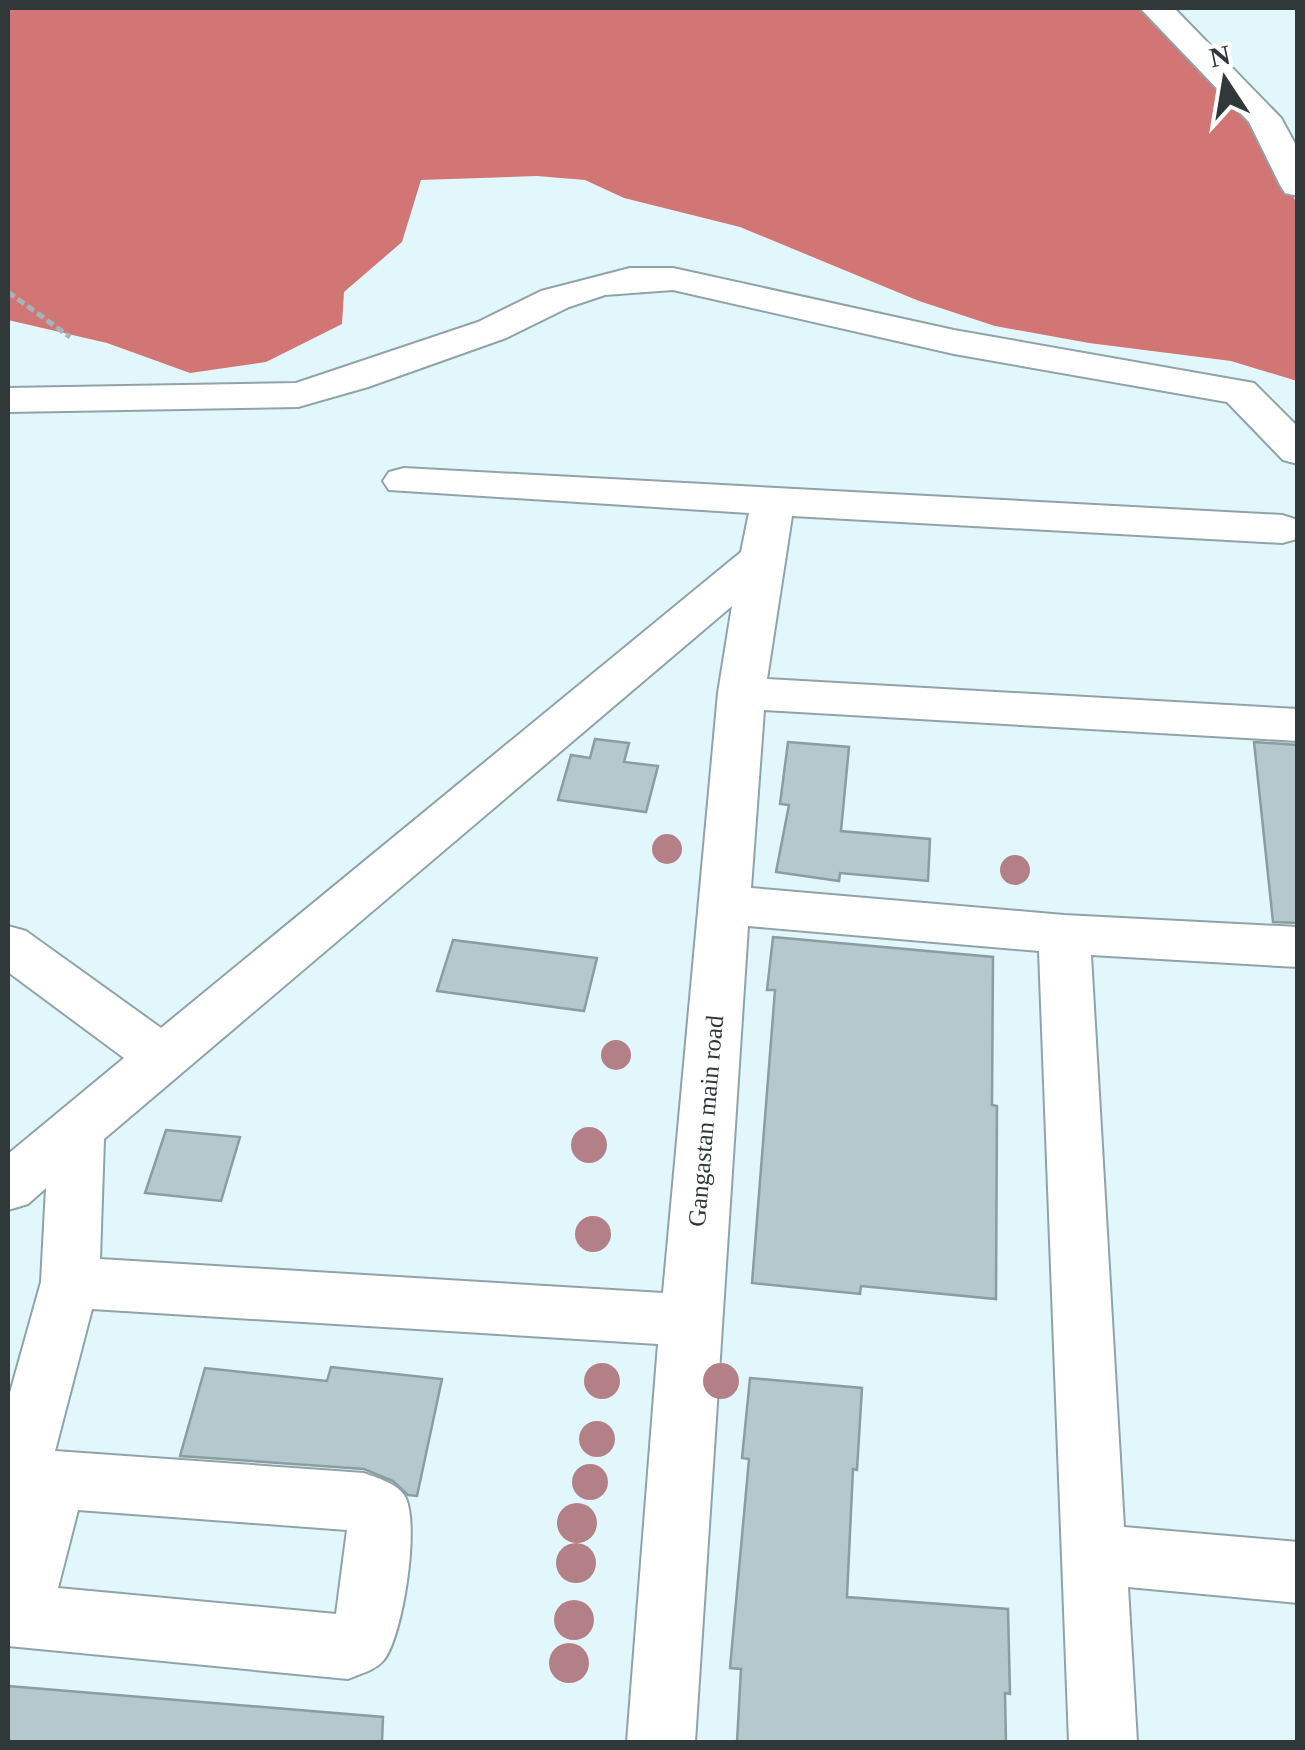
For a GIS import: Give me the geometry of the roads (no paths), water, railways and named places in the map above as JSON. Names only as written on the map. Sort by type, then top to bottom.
[{"type":"street","points":[[1156,8],[1264,118],[1298,185]]},
{"type":"street","points":[[8,400],[298,395],[354,380],[492,330],[555,299],[596,285],[630,279],[674,279],[954,342],[1240,392],[1298,451]]},
{"type":"street","points":[[404,481],[1282,529]]},
{"type":"street","name":"Gangastan main road","points":[[660,1742],[688,1320],[741,693],[772,502]]},
{"type":"street","points":[[8,1187],[760,559]]},
{"type":"street","points":[[741,693],[1298,724]]},
{"type":"street","points":[[724,905],[1064,934],[1298,947]]},
{"type":"street","points":[[1064,934],[1103,1742]]},
{"type":"street","points":[[8,945],[162,1058]]},
{"type":"street","points":[[27,1489],[364,1502],[381,1513],[366,1626],[359,1640],[348,1648],[330,1648],[13,1616],[27,1489],[70,1282],[78,1131]]},
{"type":"street","points":[[70,1282],[688,1320]]},
{"type":"street","points":[[1092,1554],[1298,1572]]}]
